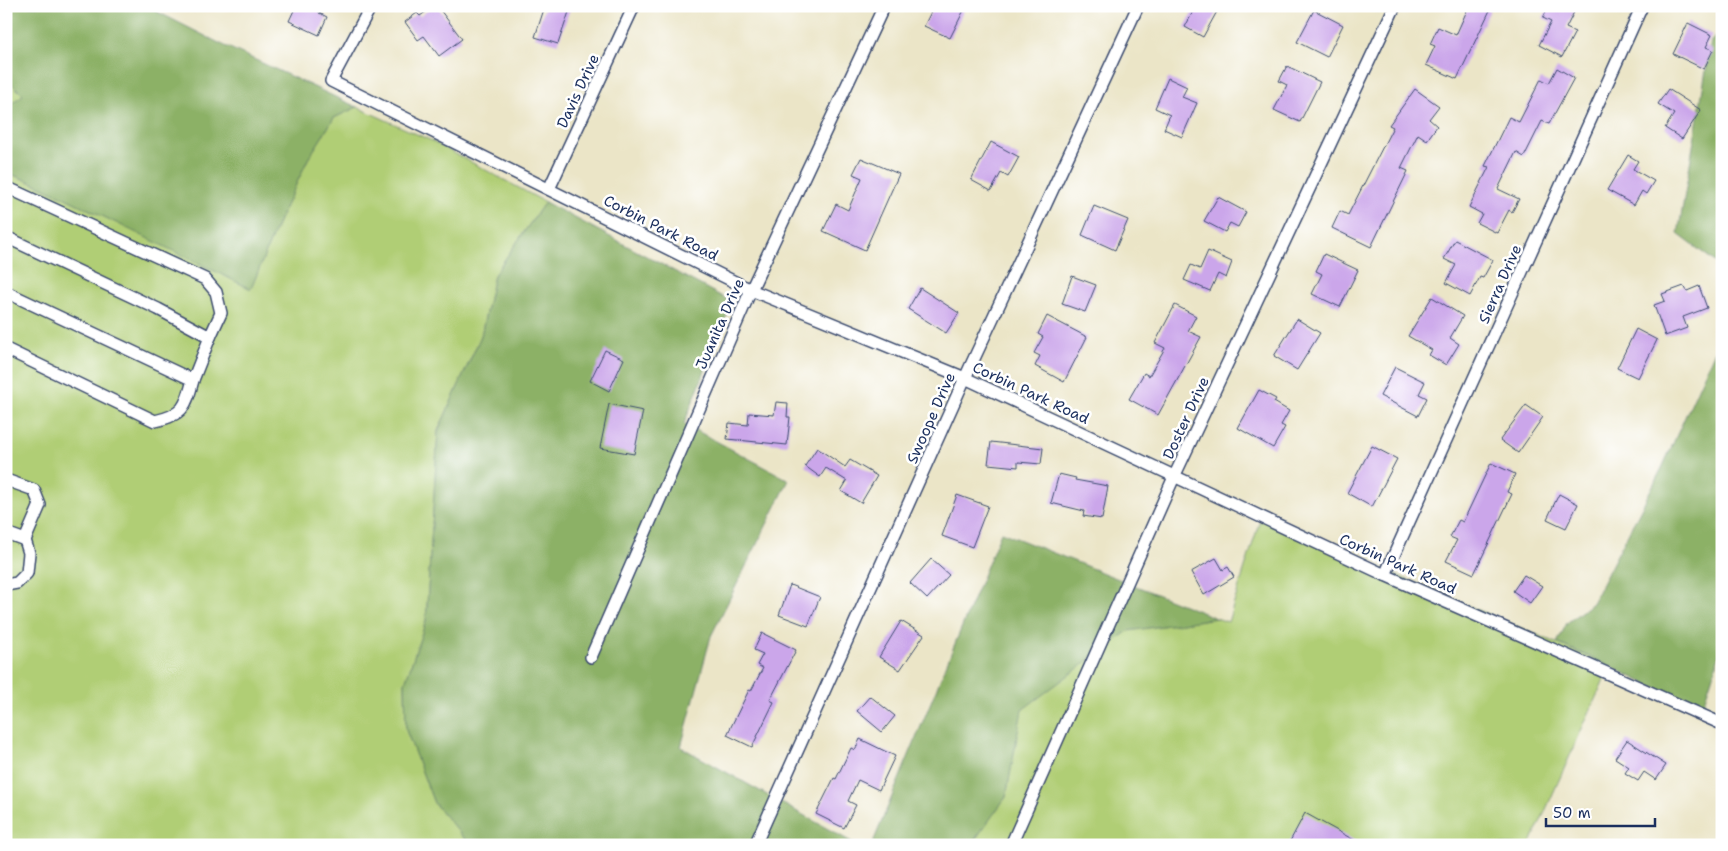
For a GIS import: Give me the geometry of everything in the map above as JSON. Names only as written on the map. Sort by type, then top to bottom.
[{"type":"street","name":"Corbin Park Road","points":[[371,6],[331,81],[751,290],[965,378],[1385,575],[1722,724]]},
{"type":"street","name":"Davis Drive","points":[[549,189],[634,6]]},
{"type":"street","name":"Juanita Drive","points":[[591,658],[751,290],[884,6]]},
{"type":"street","name":"Swoope Drive","points":[[755,845],[965,378],[1138,6]]},
{"type":"street","name":"Doster Drive","points":[[1011,845],[1174,477],[1395,6]]},
{"type":"street","name":"Sierra Drive","points":[[1385,575],[1642,6]]},
{"type":"street","points":[[6,187],[205,278],[216,292],[221,313],[193,380],[186,403],[172,417],[155,421],[6,349]]},
{"type":"street","points":[[6,237],[149,305],[210,337]]},
{"type":"street","points":[[6,292],[193,380]]},
{"type":"street","points":[[6,480],[34,490],[40,505],[25,540],[28,553],[27,573],[17,583],[6,586]]},
{"type":"street","points":[[6,533],[25,540]]},
{"type":"green space","points":[[6,6],[146,6],[221,44],[357,107],[334,118],[308,159],[277,225],[251,289],[45,188],[6,172],[6,107],[23,95],[6,78]]},
{"type":"green space","points":[[1722,30],[1722,267],[1678,234],[1711,41]]},
{"type":"green space","points":[[6,78],[23,95],[6,107]]},
{"type":"green space","points":[[357,107],[430,140],[545,202],[494,275],[481,336],[438,431],[426,621],[405,683],[406,730],[434,803],[470,845],[6,845],[6,172],[45,188],[251,288],[277,225],[308,159],[334,118]]},
{"type":"green space","points":[[545,202],[732,302],[684,424],[789,480],[711,636],[681,747],[857,845],[470,845],[434,803],[406,730],[405,683],[426,621],[438,431],[481,336],[494,275]]},
{"type":"green space","points":[[1722,335],[1722,647],[1701,711],[1610,666],[1557,643],[1567,623],[1592,603],[1662,468]]},
{"type":"green space","points":[[1261,517],[1610,666],[1530,845],[971,845],[1006,797],[1021,710],[1128,631],[1216,618],[1228,622]]},
{"type":"green space","points":[[1001,532],[1216,618],[1128,631],[1022,710],[1006,797],[971,845],[872,845]]},
{"type":"building","points":[[296,6],[322,6],[319,13],[327,17],[319,35],[289,21]]},
{"type":"building","points":[[434,6],[437,6],[462,39],[439,56],[424,36],[418,40],[405,22],[417,13],[420,16]]},
{"type":"building","points":[[545,6],[571,6],[558,44],[535,37]]},
{"type":"building","points":[[934,6],[966,6],[950,38],[924,26]]},
{"type":"building","points":[[1196,6],[1220,6],[1203,37],[1185,27]]},
{"type":"building","points":[[1469,6],[1492,6],[1457,79],[1426,65],[1435,46],[1430,44],[1438,27],[1456,35]]},
{"type":"building","points":[[1549,6],[1577,6],[1566,28],[1575,32],[1562,57],[1539,45],[1551,22],[1543,18]]},
{"type":"building","points":[[1314,10],[1343,25],[1327,57],[1297,42]]},
{"type":"building","points":[[1688,23],[1712,35],[1706,47],[1713,50],[1704,69],[1673,54]]},
{"type":"building","points":[[1287,66],[1320,82],[1300,122],[1274,110],[1287,85],[1279,81]]},
{"type":"building","points":[[1557,68],[1574,78],[1549,124],[1542,121],[1524,157],[1516,152],[1498,189],[1519,199],[1512,212],[1509,210],[1497,233],[1477,223],[1482,214],[1469,207],[1489,167],[1485,166],[1509,117],[1519,122],[1541,79],[1549,83]]},
{"type":"building","points":[[1168,78],[1187,87],[1182,97],[1197,103],[1182,137],[1164,129],[1170,115],[1155,108]]},
{"type":"building","points":[[1415,89],[1439,106],[1429,119],[1437,126],[1427,140],[1418,134],[1401,168],[1408,171],[1371,247],[1332,228],[1340,211],[1348,215],[1393,127],[1389,125]]},
{"type":"building","points":[[1668,89],[1701,110],[1682,139],[1665,128],[1674,114],[1658,104]]},
{"type":"building","points":[[991,142],[1019,157],[1008,177],[1001,173],[991,191],[971,180]]},
{"type":"building","points":[[1628,155],[1638,161],[1633,169],[1654,181],[1646,194],[1642,191],[1634,205],[1607,190]]},
{"type":"building","points":[[861,158],[899,174],[865,250],[823,231],[836,204],[848,210],[862,178],[853,174]]},
{"type":"building","points":[[1218,197],[1246,212],[1238,227],[1230,223],[1225,232],[1204,221]]},
{"type":"building","points":[[1094,206],[1128,220],[1115,250],[1082,235]]},
{"type":"building","points":[[1455,240],[1493,260],[1483,278],[1480,277],[1470,296],[1446,283],[1456,265],[1444,259]]},
{"type":"building","points":[[1208,251],[1232,262],[1226,278],[1218,274],[1210,291],[1184,280],[1191,265],[1200,269]]},
{"type":"building","points":[[1324,254],[1358,270],[1340,307],[1312,294],[1322,274],[1316,271]]},
{"type":"building","points":[[1072,276],[1096,285],[1085,312],[1062,304]]},
{"type":"building","points":[[1684,286],[1687,291],[1699,286],[1707,308],[1683,317],[1687,328],[1665,336],[1654,305],[1665,301],[1662,294]]},
{"type":"building","points":[[920,288],[959,313],[946,333],[908,309]]},
{"type":"building","points":[[1432,297],[1463,316],[1450,338],[1459,344],[1446,365],[1429,355],[1432,350],[1408,336]]},
{"type":"building","points":[[1175,305],[1196,316],[1188,331],[1201,337],[1158,415],[1129,399],[1144,373],[1149,376],[1165,348],[1155,343]]},
{"type":"building","points":[[1047,316],[1087,337],[1064,382],[1035,366],[1040,356],[1034,353],[1043,337],[1038,334]]},
{"type":"building","points":[[1297,319],[1320,333],[1297,370],[1274,356]]},
{"type":"building","points":[[1636,329],[1657,340],[1638,378],[1617,368]]},
{"type":"building","points":[[605,350],[624,359],[609,391],[590,381]]},
{"type":"building","points":[[1395,367],[1425,382],[1419,394],[1427,398],[1418,416],[1380,396]]},
{"type":"building","points":[[1259,390],[1276,399],[1274,402],[1289,411],[1281,425],[1285,427],[1273,448],[1238,428]]},
{"type":"building","points":[[776,402],[788,403],[787,417],[790,417],[787,445],[727,439],[729,423],[748,425],[749,413],[774,415]]},
{"type":"building","points":[[609,404],[643,411],[634,454],[600,448]]},
{"type":"building","points":[[1526,405],[1543,417],[1518,453],[1500,440]]},
{"type":"building","points":[[991,442],[1043,448],[1041,464],[1018,462],[1018,467],[988,464]]},
{"type":"building","points":[[1372,446],[1397,459],[1372,507],[1347,493]]},
{"type":"building","points":[[817,448],[845,467],[850,460],[877,476],[861,503],[841,491],[847,481],[826,468],[820,477],[805,466]]},
{"type":"building","points":[[1491,463],[1515,474],[1507,492],[1512,494],[1474,574],[1446,561],[1457,540],[1450,537],[1459,520],[1463,522]]},
{"type":"building","points":[[1059,474],[1076,478],[1075,480],[1108,486],[1102,519],[1083,516],[1084,511],[1051,503]]},
{"type":"building","points":[[1559,494],[1578,504],[1566,528],[1547,519]]},
{"type":"building","points":[[957,495],[988,506],[972,547],[942,536]]},
{"type":"building","points":[[1216,558],[1223,570],[1228,567],[1234,577],[1204,595],[1191,572]]},
{"type":"building","points":[[931,559],[949,575],[927,599],[910,583]]},
{"type":"building","points":[[1524,575],[1542,586],[1530,603],[1513,591]]},
{"type":"building","points":[[790,585],[820,597],[808,626],[779,615]]},
{"type":"building","points":[[901,621],[924,635],[900,670],[879,657]]},
{"type":"building","points":[[762,633],[796,650],[770,700],[774,702],[752,747],[727,735],[749,690],[751,691],[763,668],[757,665],[763,654],[754,650]]},
{"type":"building","points":[[870,696],[895,716],[882,732],[857,711]]},
{"type":"building","points":[[860,739],[895,756],[879,790],[858,780],[848,801],[856,805],[844,828],[816,814],[851,748],[855,750]]},
{"type":"building","points":[[1627,740],[1666,765],[1656,780],[1644,772],[1638,781],[1625,773],[1629,767],[1615,758]]},
{"type":"building","points":[[1305,813],[1363,845],[1288,845]]}]
